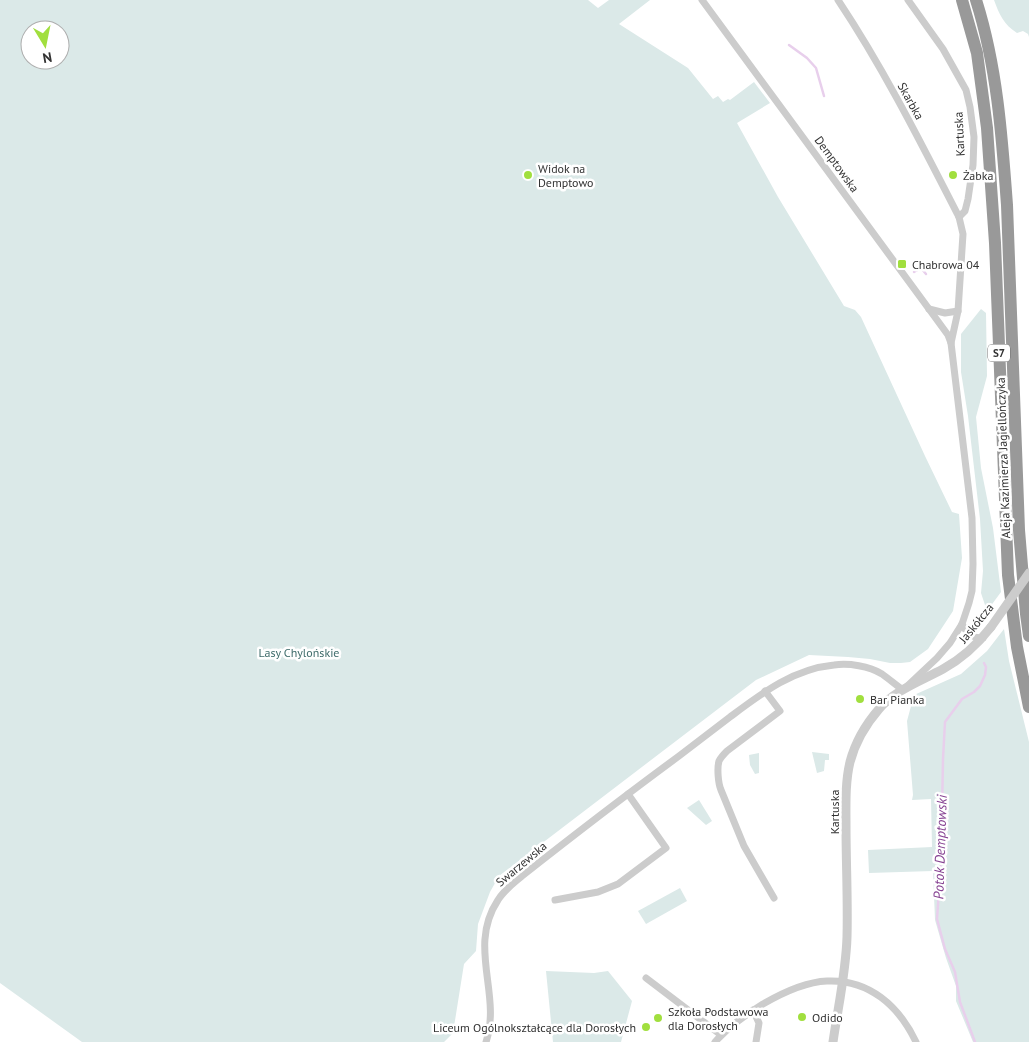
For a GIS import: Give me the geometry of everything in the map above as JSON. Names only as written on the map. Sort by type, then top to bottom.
[{"type":"highway","name":"Aleja Kazimierza Jagiellończyka","points":[[962,0],[977,53],[987,128],[995,243],[1008,575],[1017,647],[1029,707]]},
{"type":"highway","name":"Aleja Kazimierza Jagiellończyka","points":[[976,0],[994,78],[1004,168],[1019,530],[1029,636]]},
{"type":"street","name":"Demptowska","points":[[702,0],[948,335],[951,343]]},
{"type":"street","name":"Skarbka","points":[[838,0],[855,25],[899,101],[959,217]]},
{"type":"street","name":"Kartuska","points":[[833,1042],[847,939],[846,789],[849,765],[859,740],[885,702],[903,690],[950,643],[962,624],[972,591],[972,518],[951,343],[958,312],[962,234],[959,217],[965,211],[968,199],[973,164],[974,136],[966,90],[944,49],[908,0]]},
{"type":"street","points":[[929,309],[945,313],[958,312]]},
{"type":"street","name":"Jaskółcza","points":[[903,690],[967,654],[983,638],[1029,573]]},
{"type":"street","points":[[962,624],[972,637],[983,638]]},
{"type":"street","name":"Swarzewska","points":[[486,1042],[491,1019],[491,1006],[484,958],[484,939],[491,912],[498,899],[522,876],[628,794],[780,681],[801,672],[841,664],[875,671],[903,690]]},
{"type":"street","points":[[765,691],[780,711],[722,757],[719,761],[718,780],[720,790],[744,846],[774,898]]},
{"type":"street","points":[[555,900],[609,889],[666,848],[628,794]]},
{"type":"street","points":[[646,978],[721,1035]]},
{"type":"street","points":[[715,1042],[741,1018],[753,1010],[788,991],[827,981],[859,985],[884,999],[902,1018],[916,1042]]},
{"type":"street","points":[[753,1010],[759,1023],[756,1042]]},
{"type":"green space","name":"Lasy Chylońskie","points":[[0,0],[588,0],[598,8],[609,0],[650,0],[619,24],[688,68],[713,99],[718,96],[723,102],[728,99],[730,100],[754,82],[770,103],[737,123],[778,197],[844,306],[855,310],[861,317],[952,512],[959,514],[962,558],[953,611],[928,649],[910,662],[890,663],[870,659],[809,655],[756,680],[499,876],[490,892],[478,924],[476,951],[464,964],[453,1033],[444,1042],[82,1042],[0,983]]},
{"type":"green space","points":[[994,0],[1029,0],[1029,37],[1023,31],[1017,33],[1005,23]]},
{"type":"green space","points":[[981,309],[986,313],[987,376],[976,417],[981,468],[993,528],[1001,592],[987,611],[981,593],[983,571],[980,519],[961,372],[961,334]]},
{"type":"green space","points":[[1004,629],[1009,661],[1029,742],[1029,1042],[973,1042],[956,1001],[956,986],[935,920],[933,871],[869,873],[868,850],[932,847],[931,799],[912,800],[907,721],[914,695],[961,674],[987,651]]},
{"type":"green space","points":[[812,752],[829,754],[829,760],[825,760],[824,771],[817,773]]},
{"type":"green space","points":[[759,753],[759,773],[755,774],[750,765],[749,755]]},
{"type":"green space","points":[[699,800],[712,821],[706,825],[687,808]]},
{"type":"green space","points":[[680,888],[687,901],[646,924],[638,911]]},
{"type":"green space","points":[[546,971],[594,973],[608,971],[632,1001],[621,1042],[553,1042]]},
{"type":"waterway","name":"Potok Demptowski","points":[[789,45],[807,58],[816,68],[824,96]]},
{"type":"waterway","name":"Potok Demptowski","points":[[921,261],[921,268],[926,274]]},
{"type":"waterway","points":[[914,272],[921,268]]},
{"type":"waterway","name":"Potok Demptowski","points":[[975,1042],[960,1002],[955,972],[945,949],[937,919],[941,863],[945,722],[962,699],[980,686],[985,675],[986,667],[984,663]]},
{"type":"place","name":"Widok na Demptowo","points":[[528,175]]},
{"type":"place","name":"Żabka","points":[[953,175]]},
{"type":"place","name":"Chabrowa 04","points":[[902,264]]},
{"type":"place","name":"Bar Pianka","points":[[860,699]]},
{"type":"place","name":"Odido","points":[[802,1017]]},
{"type":"place","name":"Szkoła Podstawowa dla Dorosłych","points":[[658,1018]]},
{"type":"place","name":"Liceum Ogólnokształcące dla Dorosłych","points":[[646,1027]]}]
